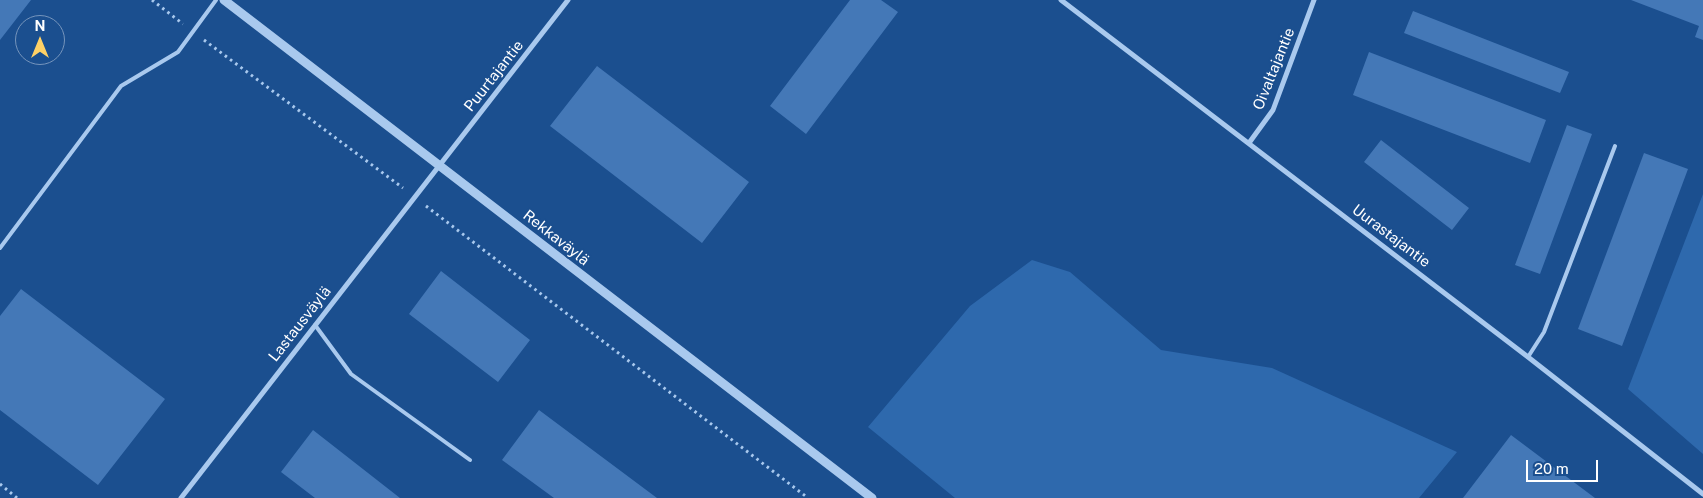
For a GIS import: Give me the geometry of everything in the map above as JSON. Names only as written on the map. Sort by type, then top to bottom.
[{"type":"street","name":"Rekkaväylä","points":[[224,0],[872,498]]},
{"type":"street","name":"Puurtajantie","points":[[439,166],[568,0]]},
{"type":"street","name":"Uurastajantie","points":[[1061,0],[1528,357],[1703,494]]},
{"type":"street","name":"Oivaltajantie","points":[[1249,143],[1274,110],[1314,0]]},
{"type":"street","name":"Lastausväylä","points":[[181,498],[439,166]]},
{"type":"lane","points":[[0,248],[121,86],[178,52],[216,0]]},
{"type":"lane","points":[[1528,357],[1544,332],[1615,146]]},
{"type":"lane","points":[[315,325],[351,374],[470,460]]},
{"type":"path","points":[[152,0],[415,197],[808,498]]},
{"type":"path","points":[[0,484],[18,498]]},
{"type":"shaded area","points":[[1703,194],[1703,454],[1628,389]]},
{"type":"shaded area","points":[[1032,260],[1070,272],[1161,350],[1272,368],[1457,452],[1419,498],[955,498],[868,427],[970,306]]},
{"type":"building","points":[[0,0],[31,0],[19,15],[15,15],[15,21],[0,40]]},
{"type":"building","points":[[850,0],[881,0],[898,12],[806,134],[770,106]]},
{"type":"building","points":[[1631,0],[1703,0],[1703,40],[1695,37],[1699,26]]},
{"type":"building","points":[[1413,11],[1569,72],[1560,93],[1404,33]]},
{"type":"building","points":[[1369,52],[1546,120],[1530,163],[1353,95]]},
{"type":"building","points":[[597,66],[749,182],[702,243],[550,126]]},
{"type":"building","points":[[1567,125],[1592,134],[1540,274],[1515,265]]},
{"type":"building","points":[[1381,140],[1469,208],[1452,230],[1364,162]]},
{"type":"building","points":[[1644,153],[1688,169],[1622,346],[1578,329]]},
{"type":"building","points":[[441,271],[530,340],[498,382],[409,314]]},
{"type":"building","points":[[21,289],[165,399],[98,485],[0,410],[0,316]]},
{"type":"building","points":[[539,410],[657,498],[554,498],[502,460]]},
{"type":"building","points":[[313,430],[400,498],[315,498],[281,472]]},
{"type":"building","points":[[1511,435],[1595,498],[1463,498]]}]
